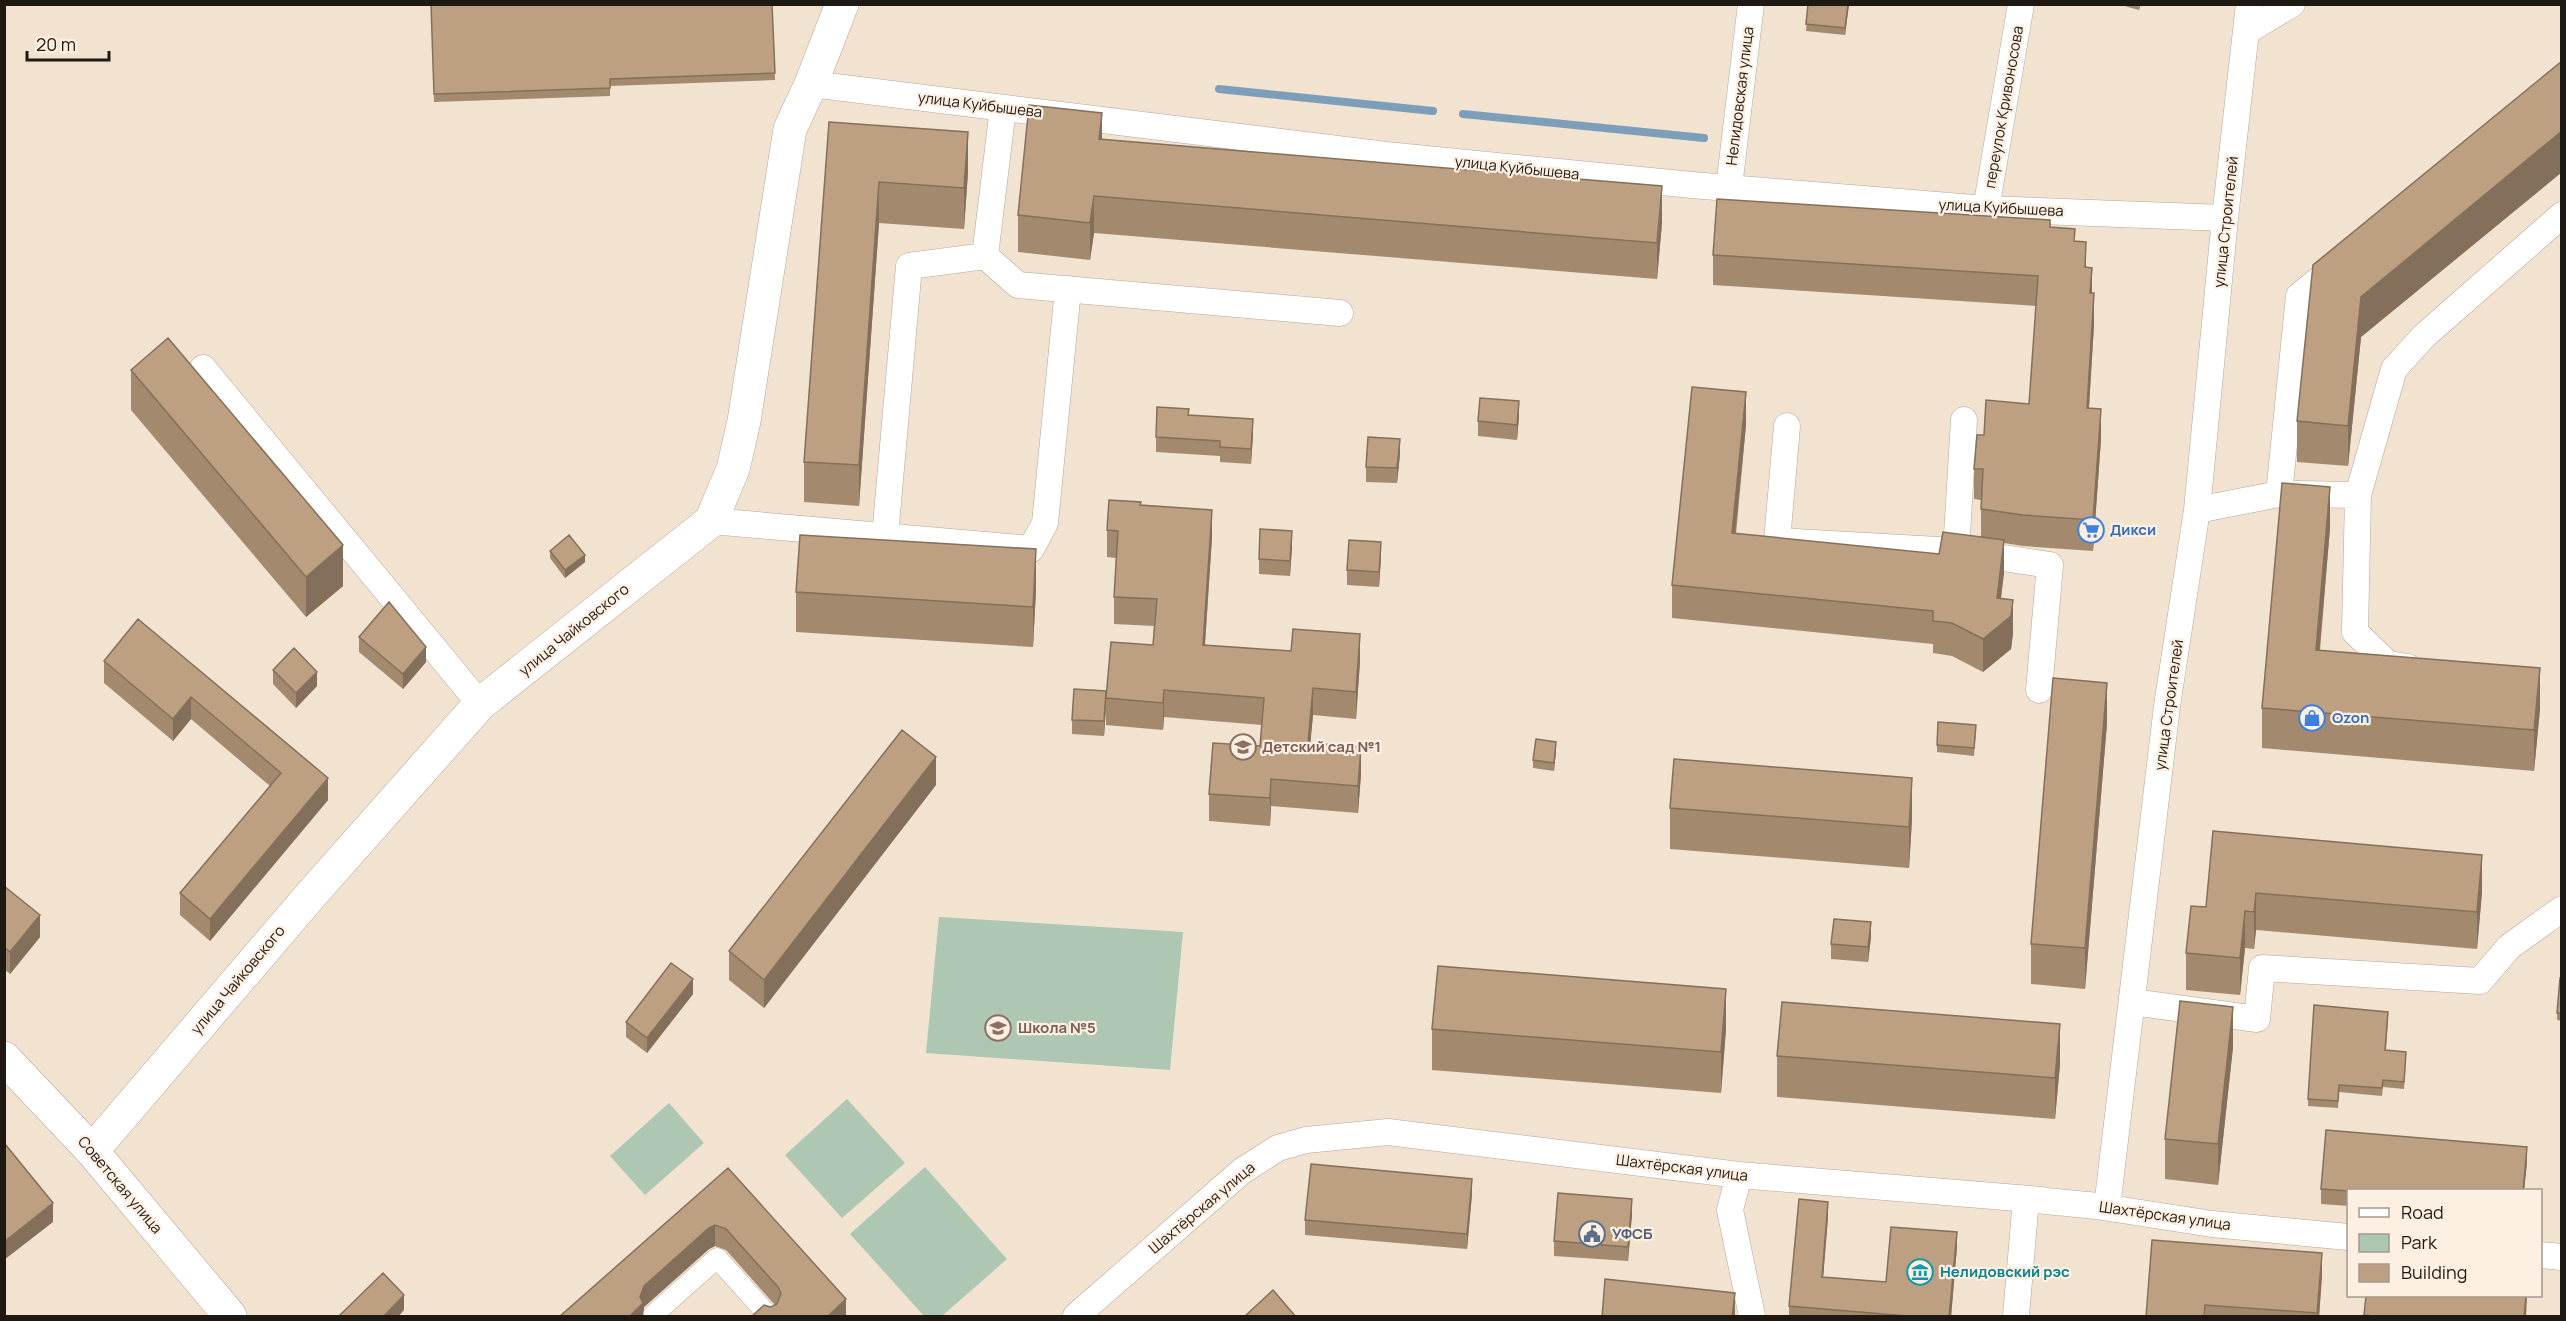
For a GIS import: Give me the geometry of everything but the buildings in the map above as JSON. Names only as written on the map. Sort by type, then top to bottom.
[{"type":"street","name":"улица Чайковского","points":[[92,1151],[310,896],[480,704],[711,520],[733,469],[744,421],[790,129],[811,84],[842,4]]},
{"type":"street","name":"Нелидовская улица","points":[[1729,187],[1750,4]]},
{"type":"street","name":"переулок Кривоносова","points":[[1986,209],[2021,4]]},
{"type":"street","name":"улица Строителей","points":[[2107,1207],[2167,706],[2197,510],[2225,218],[2250,4]]},
{"type":"street","points":[[2247,31],[2292,4]]},
{"type":"street","name":"улица Куйбышева","points":[[811,84],[1386,155],[1986,209],[2225,218]]},
{"type":"street","points":[[985,256],[1003,108]]},
{"type":"street","points":[[2429,669],[2388,664],[2355,632],[2358,495],[2394,369],[2424,336],[2562,215]]},
{"type":"street","points":[[2279,494],[2299,296],[2359,247]]},
{"type":"street","points":[[885,536],[909,266],[985,256],[1018,285],[1341,313]]},
{"type":"street","points":[[711,520],[1031,549],[1045,523],[1068,289]]},
{"type":"street","points":[[203,368],[480,704]]},
{"type":"street","points":[[1956,551],[1964,420]]},
{"type":"street","points":[[1787,426],[1777,541],[1956,551],[2050,566],[2039,690]]},
{"type":"street","points":[[2197,510],[2279,494],[2358,495]]},
{"type":"street","points":[[2132,1002],[2257,1019],[2262,968],[2480,981],[2509,947],[2562,909]]},
{"type":"street","name":"Советская улица","points":[[4,1058],[92,1151],[230,1317]]},
{"type":"street","name":"Шахтёрская улица","points":[[1076,1317],[1242,1171],[1278,1148],[1305,1140],[1388,1132],[1739,1175],[2026,1199]]},
{"type":"street","points":[[1739,1175],[1730,1210],[1752,1317]]},
{"type":"street","points":[[2016,1317],[2026,1199],[2107,1207]]},
{"type":"street","name":"Шахтёрская улица","points":[[2107,1207],[2212,1224],[2347,1237]]},
{"type":"street","points":[[2542,1255],[2562,1257]]},
{"type":"street","points":[[652,1317],[717,1258],[770,1317]]},
{"type":"green space","points":[[939,917],[1183,932],[1170,1070],[926,1053]]},
{"type":"green space","points":[[847,1099],[905,1163],[842,1218],[785,1155]]},
{"type":"green space","points":[[669,1103],[704,1143],[645,1195],[610,1156]]},
{"type":"green space","points":[[925,1167],[1007,1259],[942,1316],[924,1316],[850,1234]]},
{"type":"waterway","points":[[1219,89],[1433,111]]},
{"type":"waterway","points":[[1463,114],[1704,138]]},
{"type":"place","name":"Дикси","points":[[2091,530]]},
{"type":"place","name":"Ozon","points":[[2312,718]]},
{"type":"place","name":"Детский сад №1","points":[[1243,747]]},
{"type":"place","name":"Школа №5","points":[[998,1028]]},
{"type":"place","name":"УФСБ","points":[[1592,1234]]},
{"type":"place","name":"Нелидовский рэс","points":[[1920,1272]]}]
